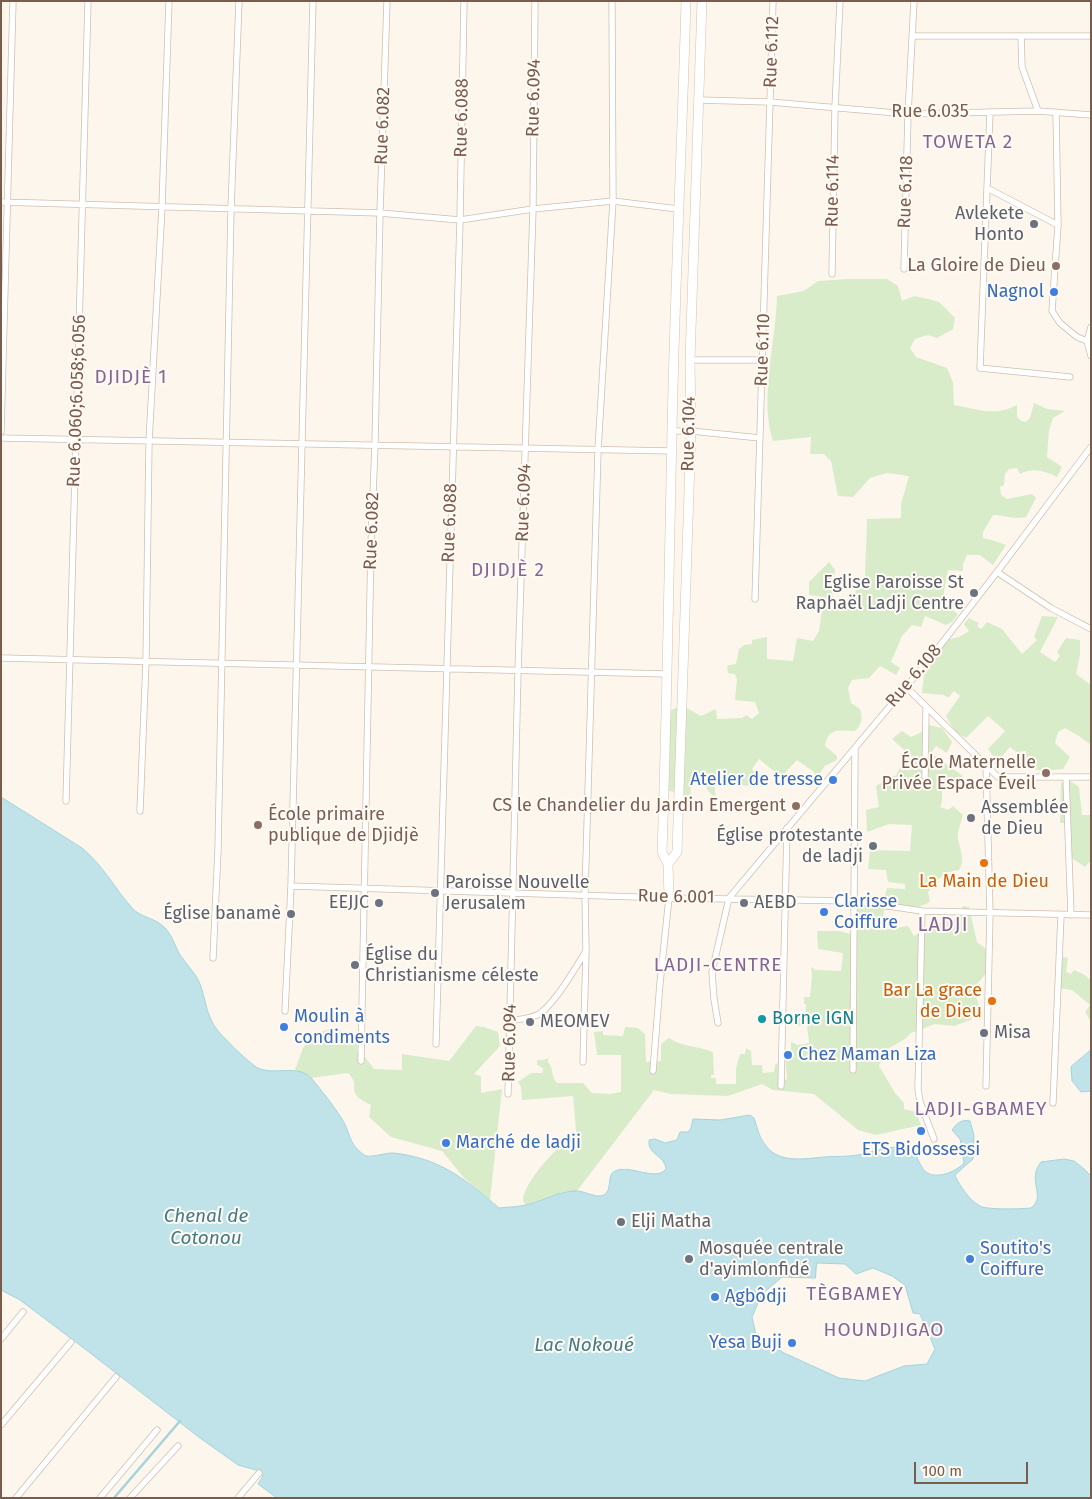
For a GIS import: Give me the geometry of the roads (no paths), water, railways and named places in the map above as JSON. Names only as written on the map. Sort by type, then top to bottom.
[{"type":"street","points":[[1,432],[4,202],[13,1]]},
{"type":"street","name":"Rue 6.060;6.058;6.056","points":[[66,801],[88,1]]},
{"type":"street","points":[[140,811],[146,661],[149,441],[162,207],[169,1]]},
{"type":"street","points":[[213,958],[218,850],[231,209],[239,1]]},
{"type":"street","points":[[285,1011],[291,886],[313,1]]},
{"type":"street","name":"Rue 6.082","points":[[361,1061],[372,516],[376,445],[380,213],[387,1]]},
{"type":"street","name":"Rue 6.088","points":[[436,1044],[460,220],[464,1]]},
{"type":"street","name":"Rue 6.094","points":[[508,1094],[518,671],[533,209],[535,1]]},
{"type":"street","points":[[584,1062],[585,894],[598,450],[612,200],[612,1]]},
{"type":"street","name":"Rue 6.104","points":[[669,898],[668,864],[662,852],[668,674],[678,209],[686,1]]},
{"type":"street","name":"Rue 6.104","points":[[668,864],[677,852],[691,431],[690,360],[702,1]]},
{"type":"street","name":"Rue 6.112","points":[[770,102],[773,1]]},
{"type":"street","name":"Rue 6.114","points":[[832,274],[835,108],[840,1]]},
{"type":"street","name":"Rue 6.118","points":[[904,269],[908,114],[914,1]]},
{"type":"street","points":[[913,36],[1091,36]]},
{"type":"street","points":[[1021,36],[1022,67],[1038,111]]},
{"type":"street","name":"Rue 6.035","points":[[698,100],[770,102],[908,114],[1038,111],[1091,115]]},
{"type":"street","name":"Rue 6.110","points":[[756,598],[770,102]]},
{"type":"street","points":[[990,112],[980,368],[1070,376]]},
{"type":"street","points":[[1056,112],[1058,225],[1052,311],[1060,323],[1077,337],[1087,341]]},
{"type":"street","points":[[987,188],[1058,225]]},
{"type":"street","points":[[4,202],[380,213],[460,220],[612,200],[678,209]]},
{"type":"street","points":[[1091,327],[1087,341],[1091,356]]},
{"type":"street","points":[[690,360],[763,360]]},
{"type":"street","points":[[672,431],[691,431],[760,438]]},
{"type":"street","points":[[1,438],[672,451]]},
{"type":"street","name":"Rue 6.108","points":[[729,898],[855,748],[997,572],[1091,447]]},
{"type":"street","points":[[997,572],[1051,608],[1091,629]]},
{"type":"street","points":[[1,658],[668,674]]},
{"type":"street","points":[[905,686],[998,777],[1091,777]]},
{"type":"street","points":[[925,777],[926,708]]},
{"type":"street","points":[[853,1070],[855,748]]},
{"type":"street","points":[[986,764],[990,913],[986,1086]]},
{"type":"street","points":[[1066,777],[1071,915]]},
{"type":"street","points":[[781,1086],[787,828]]},
{"type":"street","name":"Rue 6.001","points":[[291,886],[854,902],[922,911],[1091,915]]},
{"type":"street","points":[[653,1071],[669,898]]},
{"type":"street","points":[[718,1023],[712,972],[729,898]]},
{"type":"street","points":[[922,911],[918,1089],[920,1102],[934,1140]]},
{"type":"street","points":[[1053,1103],[1061,915]]},
{"type":"street","points":[[510,1021],[532,1017],[542,1012],[560,991],[586,951]]},
{"type":"street","points":[[1,1339],[24,1312]]},
{"type":"street","points":[[1,1425],[71,1342]]},
{"type":"street","points":[[16,1498],[116,1377]]},
{"type":"street","points":[[100,1498],[157,1430]]},
{"type":"street","points":[[130,1498],[178,1446]]},
{"type":"street","points":[[238,1498],[260,1473]]},
{"type":"water","points":[[1,797],[82,848],[103,869],[133,909],[159,923],[166,929],[180,955],[196,976],[214,1025],[226,1040],[249,1062],[265,1070],[293,1071],[306,1074],[339,1114],[356,1148],[366,1156],[393,1153],[438,1165],[463,1179],[499,1208],[526,1205],[568,1192],[578,1191],[601,1196],[607,1193],[612,1173],[621,1169],[649,1174],[662,1173],[666,1169],[665,1164],[651,1149],[649,1140],[655,1139],[665,1143],[677,1140],[680,1132],[688,1132],[693,1119],[720,1120],[750,1115],[754,1118],[761,1138],[769,1150],[791,1159],[854,1156],[887,1148],[904,1147],[914,1153],[926,1172],[932,1175],[947,1174],[964,1163],[960,1139],[952,1130],[960,1122],[970,1121],[974,1135],[973,1159],[955,1176],[972,1200],[980,1206],[990,1208],[1031,1208],[1037,1198],[1035,1176],[1041,1162],[1064,1159],[1074,1161],[1091,1176],[1091,1498],[277,1498],[258,1484],[263,1476],[256,1470],[238,1465],[20,1300],[1,1290]],"holes":[[[817,1263],[845,1264],[856,1274],[873,1268],[892,1276],[905,1285],[913,1313],[920,1314],[935,1349],[927,1364],[904,1366],[865,1381],[839,1378],[784,1353],[756,1335],[752,1317],[762,1294],[782,1277],[815,1278]]]},
{"type":"water","points":[[1091,1050],[1091,1091],[1081,1092],[1072,1081],[1071,1067]]},
{"type":"waterway","points":[[114,1498],[180,1421]]},
{"type":"place","name":"Avlekete Honto","points":[[1034,224]]},
{"type":"place","name":"La Gloire de Dieu","points":[[1056,266]]},
{"type":"place","name":"Nagnol","points":[[1054,292]]},
{"type":"place","name":"Eglise Paroisse St Raphaël Ladji Centre","points":[[974,593]]},
{"type":"place","name":"École Maternelle Privée Espace Éveil","points":[[1046,773]]},
{"type":"place","name":"Atelier de tresse","points":[[833,780]]},
{"type":"place","name":"CS le Chandelier du Jardin Emergent","points":[[796,806]]},
{"type":"place","name":"Assemblée de Dieu","points":[[971,818]]},
{"type":"place","name":"École primaire publique de Djidjè","points":[[258,825]]},
{"type":"place","name":"Église protestante de ladji","points":[[873,846]]},
{"type":"place","name":"La Main de Dieu","points":[[984,863]]},
{"type":"place","name":"Paroisse Nouvelle Jerusalem","points":[[435,893]]},
{"type":"place","name":"EEJJC","points":[[379,903]]},
{"type":"place","name":"AEBD","points":[[744,903]]},
{"type":"place","name":"Clarisse Coiffure","points":[[824,912]]},
{"type":"place","name":"Église banamè","points":[[291,914]]},
{"type":"place","name":"Église du Christianisme céleste","points":[[355,965]]},
{"type":"place","name":"Bar La grace de Dieu","points":[[992,1001]]},
{"type":"place","name":"Borne IGN","points":[[762,1019]]},
{"type":"place","name":"MEOMEV","points":[[530,1022]]},
{"type":"place","name":"Moulin à condiments","points":[[284,1027]]},
{"type":"place","name":"Misa","points":[[984,1033]]},
{"type":"place","name":"Chez Maman Liza","points":[[788,1055]]},
{"type":"place","name":"ETS Bidossessi","points":[[921,1131]]},
{"type":"place","name":"Marché de ladji","points":[[446,1143]]},
{"type":"place","name":"Elji Matha","points":[[621,1222]]},
{"type":"place","name":"Mosquée centrale d'ayimlonfidé","points":[[689,1259]]},
{"type":"place","name":"Soutito's Coiffure","points":[[970,1259]]},
{"type":"place","name":"Agbôdji","points":[[715,1297]]},
{"type":"place","name":"Yesa Buji","points":[[792,1343]]},
{"type":"district","name":"TOWETA 2","points":[[968,143]]},
{"type":"district","name":"DJIDJÈ 1","points":[[131,378]]},
{"type":"district","name":"DJIDJÈ 2","points":[[508,571]]},
{"type":"district","name":"LADJI","points":[[943,925]]},
{"type":"district","name":"LADJI-CENTRE","points":[[718,966]]},
{"type":"district","name":"LADJI-GBAMEY","points":[[981,1110]]},
{"type":"district","name":"TÈGBAMEY","points":[[855,1295]]},
{"type":"district","name":"HOUNDJIGAO","points":[[884,1331]]},
{"type":"water label","name":"Chenal de Cotonou","points":[[206,1228]]},
{"type":"water label","name":"Lac Nokoué","points":[[584,1346]]}]
